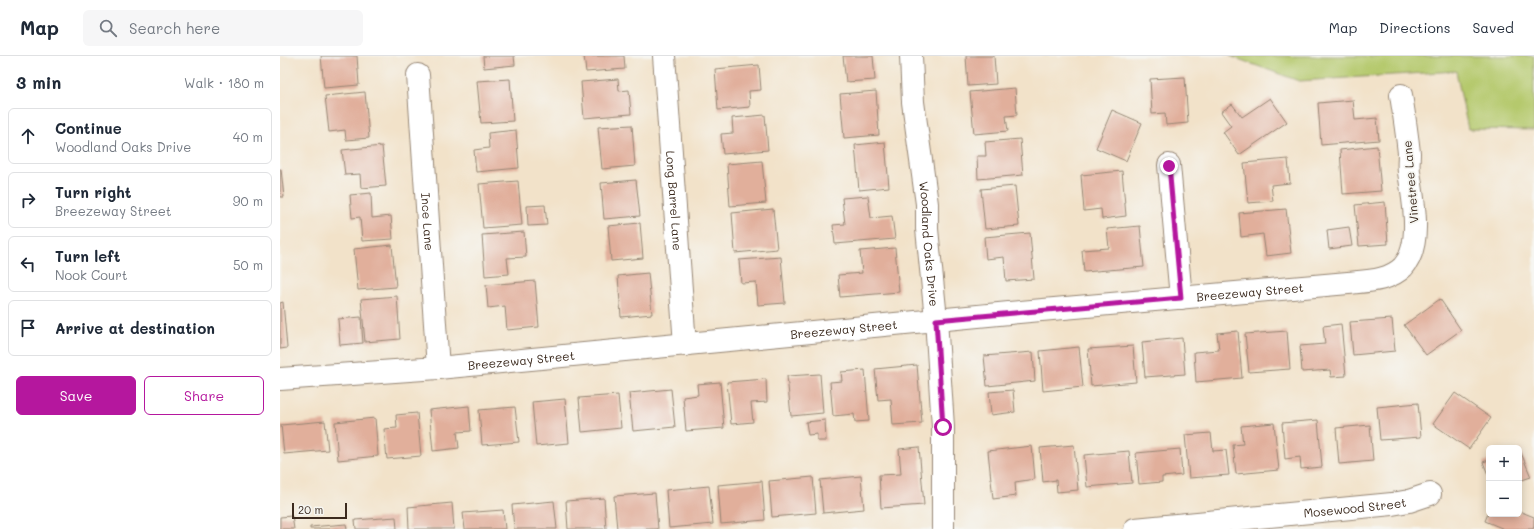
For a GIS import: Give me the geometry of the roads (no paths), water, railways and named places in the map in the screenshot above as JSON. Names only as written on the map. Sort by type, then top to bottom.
[{"type":"street","name":"Long Barrel Lane","points":[[664,56],[685,344]]},
{"type":"street","name":"Woodland Oaks Drive","points":[[911,56],[914,102],[927,204],[936,320],[943,427],[943,529]]},
{"type":"street","name":"Ince Lane","points":[[418,74],[438,368]]},
{"type":"street","name":"Vinetree Lane","points":[[1401,95],[1409,153],[1409,170],[1415,222],[1411,254],[1403,266]]},
{"type":"street","points":[[1169,166],[1181,298]]},
{"type":"street","name":"Breezeway Street","points":[[280,379],[438,368],[936,320],[1348,283],[1380,279],[1393,274],[1403,266]]},
{"type":"street","name":"Mosewood Street","points":[[1134,529],[1392,504],[1409,501],[1430,494]]}]
